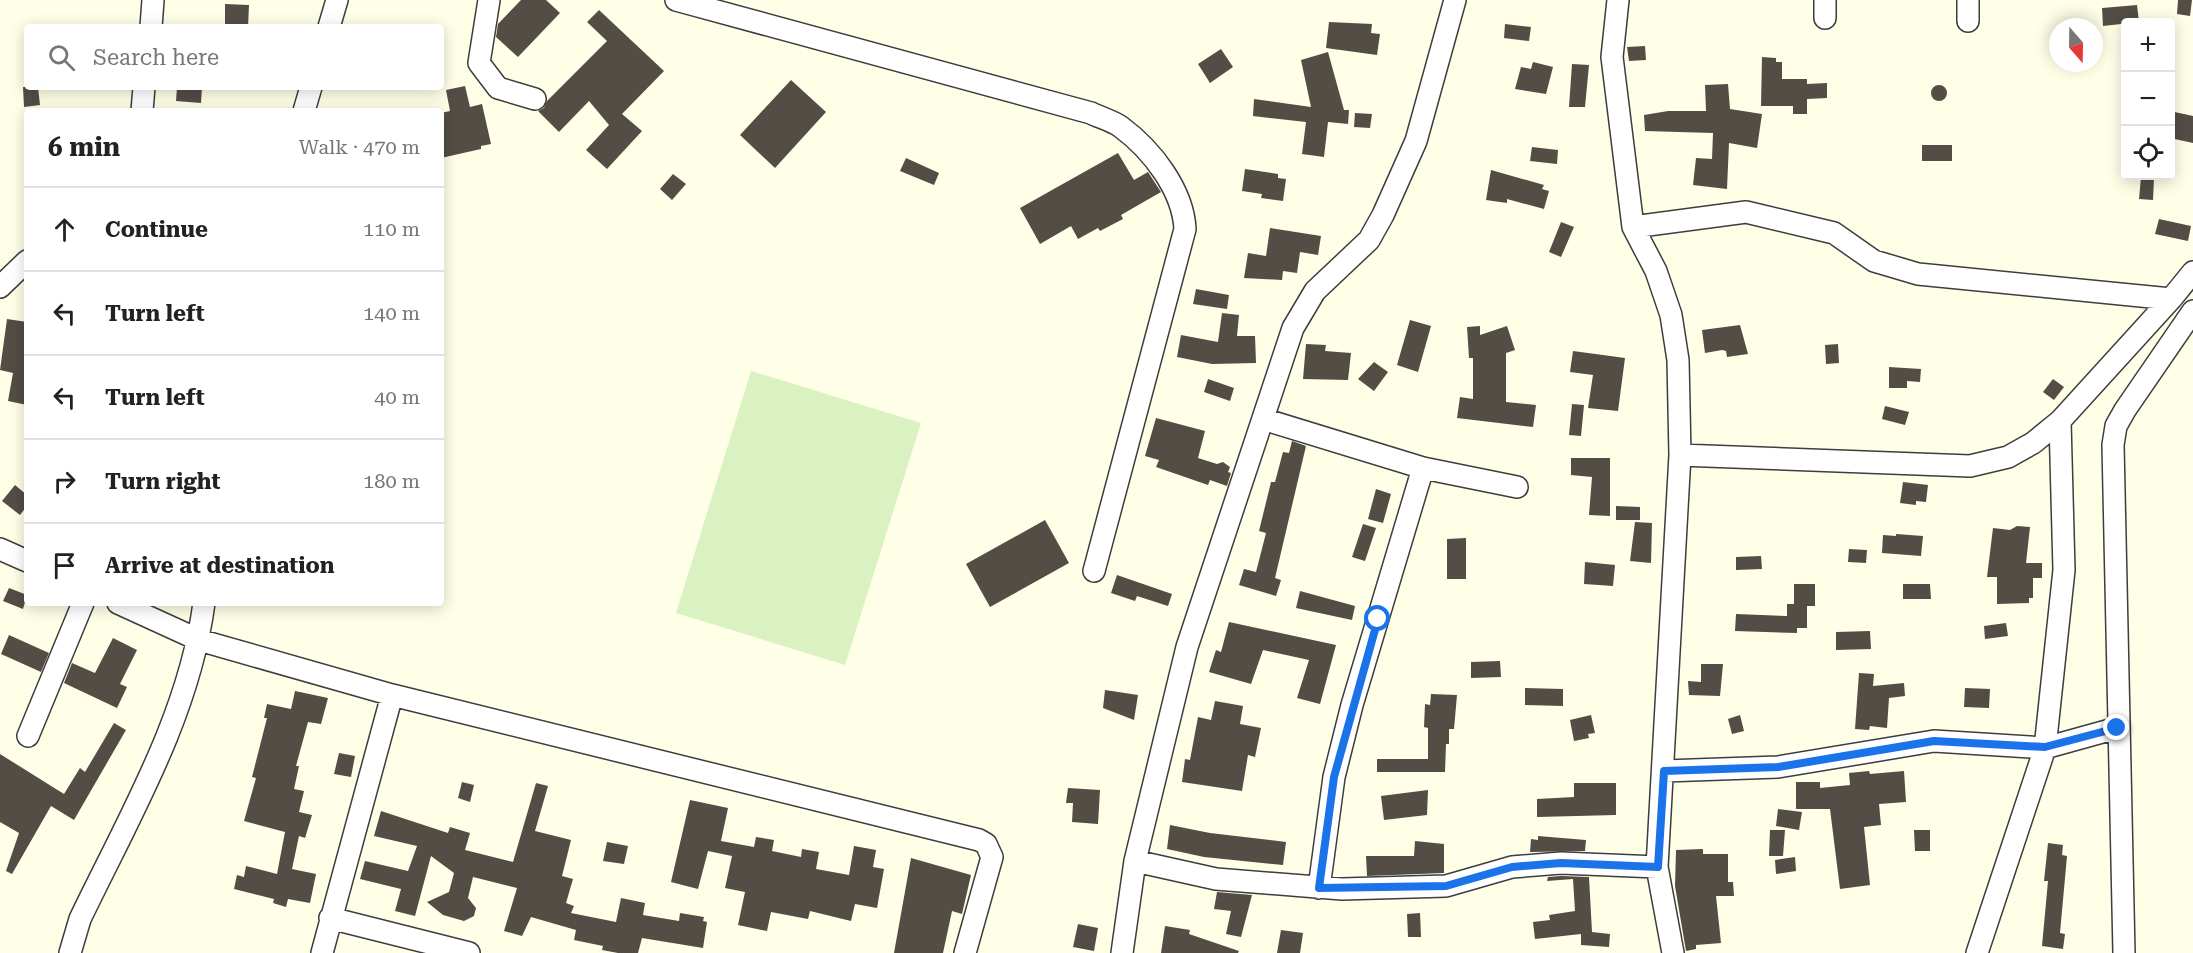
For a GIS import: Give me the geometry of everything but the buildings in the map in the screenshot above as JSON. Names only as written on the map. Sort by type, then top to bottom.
[{"type":"street","points":[[151,24],[153,0]]},
{"type":"street","points":[[330,24],[337,0]]},
{"type":"street","points":[[489,0],[479,63],[498,88],[535,99]]},
{"type":"street","points":[[676,0],[1091,113],[1120,126],[1147,152],[1166,176],[1181,203],[1185,229],[1094,571]]},
{"type":"street","points":[[1122,953],[1135,861],[1187,647],[1293,328],[1315,291],[1369,240],[1383,214],[1416,141],[1455,0]]},
{"type":"street","points":[[1618,0],[1612,57],[1633,227],[1656,271],[1671,315],[1678,360],[1680,455],[1658,867],[1673,953]]},
{"type":"street","points":[[142,108],[144,90]]},
{"type":"street","points":[[305,108],[310,90]]},
{"type":"street","points":[[1633,227],[1746,212],[1834,233],[1874,261],[1918,274],[2171,299]]},
{"type":"street","points":[[0,287],[24,264]]},
{"type":"street","points":[[1680,455],[1970,466],[2008,457],[2033,443],[2060,421],[2193,272]]},
{"type":"street","points":[[2124,953],[2117,728],[2113,445],[2116,426],[2193,311]]},
{"type":"street","points":[[1263,419],[1423,468],[1517,487]]},
{"type":"street","points":[[1977,953],[2045,747],[2064,570],[2060,421]]},
{"type":"street","points":[[1319,888],[1334,777],[1352,705],[1423,468]]},
{"type":"street","points":[[0,549],[24,560]]},
{"type":"street","points":[[28,736],[82,606]]},
{"type":"street","points":[[125,606],[199,640],[392,695],[979,840],[986,844],[992,857],[965,953]]},
{"type":"street","points":[[70,953],[80,919],[178,711],[199,640],[204,606]]},
{"type":"street","points":[[322,953],[392,695]]},
{"type":"street","points":[[1664,771],[1778,767],[1934,741],[2045,747],[2117,728]]},
{"type":"street","points":[[1135,861],[1216,879],[1319,888],[1446,886],[1512,867],[1561,863],[1658,867]]},
{"type":"street","points":[[330,918],[469,953]]},
{"type":"green space","points":[[751,371],[921,423],[845,665],[676,613]]},
{"type":"route","points":[[1378,619],[1352,705],[1334,777],[1319,888],[1446,886],[1512,867],[1561,863],[1658,867],[1664,771],[1778,767],[1934,741],[2045,747],[2079,740],[2117,728]]}]
